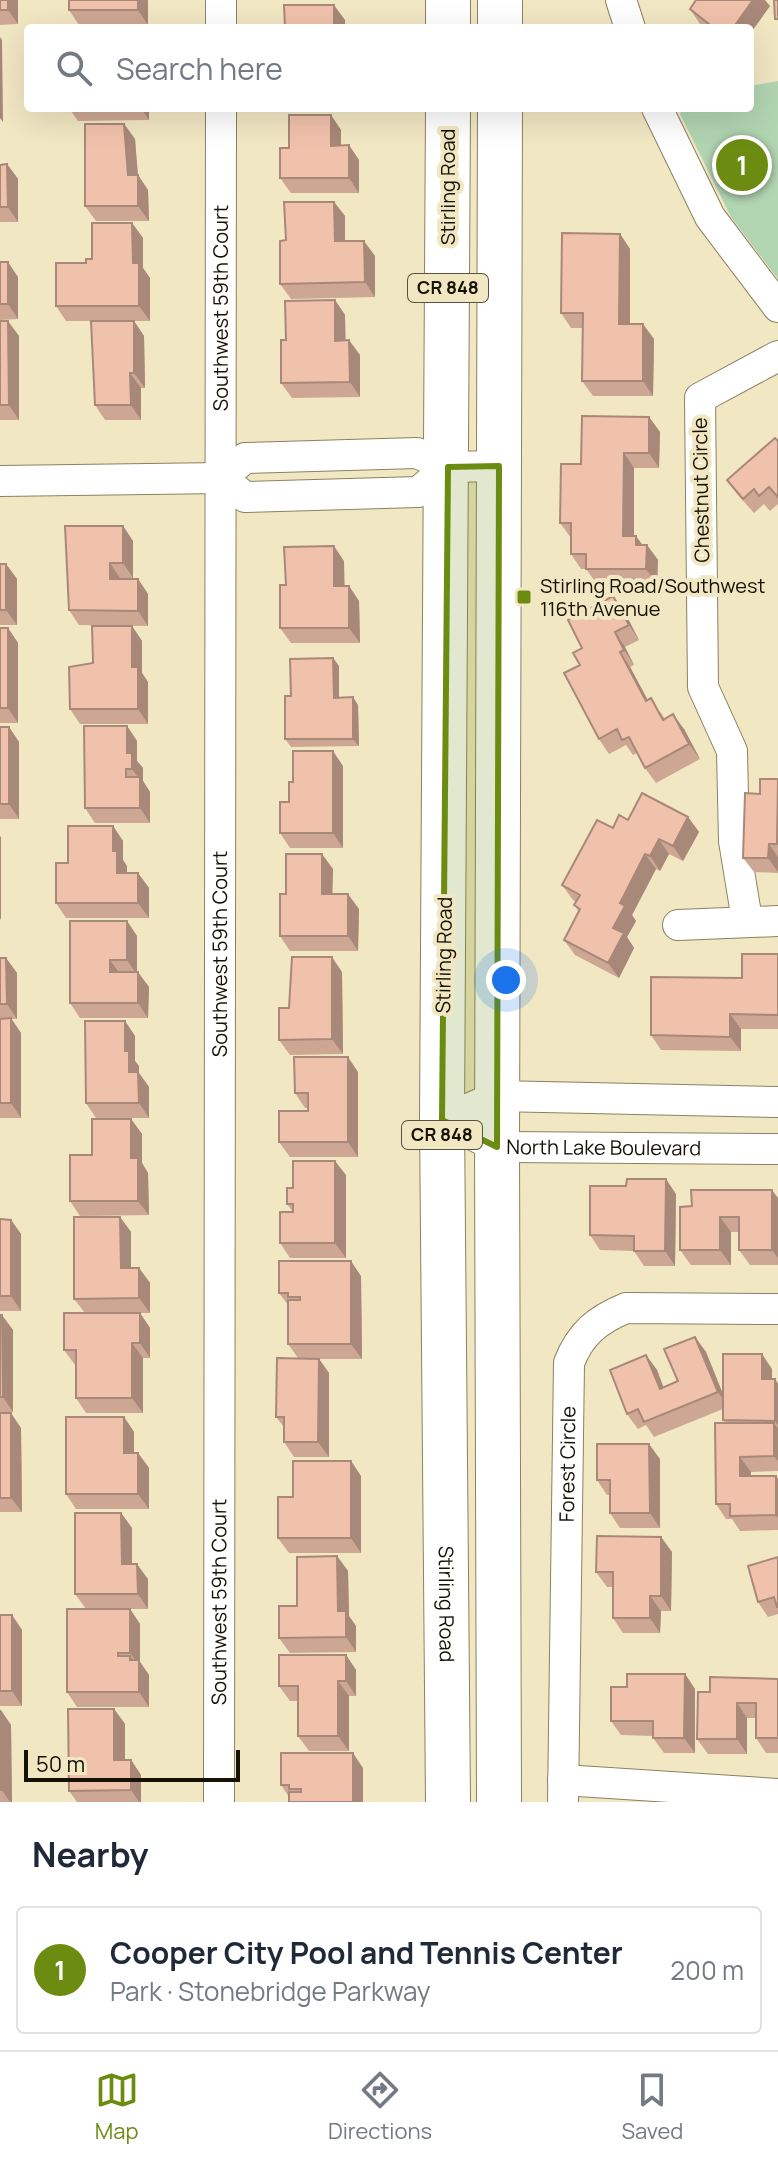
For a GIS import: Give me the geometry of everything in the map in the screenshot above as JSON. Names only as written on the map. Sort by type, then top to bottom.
[{"type":"main road","points":[[448,0],[448,24]]},
{"type":"main road","points":[[500,0],[500,24]]},
{"type":"main road","name":"Stirling Road","points":[[448,112],[442,1120],[448,1802]]},
{"type":"main road","name":"CR 848","points":[[499,1802],[500,112]]},
{"type":"street","points":[[221,0],[221,24]]},
{"type":"street","points":[[621,0],[629,24]]},
{"type":"street","name":"Southwest 59th Court","points":[[219,1802],[221,112]]},
{"type":"street","points":[[659,112],[710,217],[778,307]]},
{"type":"street","name":"Chestnut Circle","points":[[747,920],[734,841],[732,751],[703,687],[700,398],[778,356]]},
{"type":"street","points":[[0,481],[222,478],[245,497],[418,492],[448,467],[499,466]]},
{"type":"street","points":[[678,925],[778,921]]},
{"type":"street","points":[[442,1120],[498,1096],[778,1102]]},
{"type":"street","name":"North Lake Boulevard","points":[[442,1120],[497,1147],[778,1149]]},
{"type":"street","name":"Forest Circle","points":[[563,1791],[569,1363],[578,1339],[606,1316],[626,1308],[778,1309]]},
{"type":"street","points":[[563,1791],[778,1794]]},
{"type":"highlighted area","points":[[499,466],[497,1147],[442,1120],[448,467]]},
{"type":"green space","points":[[778,81],[778,279],[731,217],[680,114],[754,112],[754,85]]},
{"type":"building","points":[[0,0],[8,0],[8,10],[0,10]]},
{"type":"building","points":[[69,0],[138,0],[138,10],[69,10]]},
{"type":"building","points":[[696,0],[753,0],[736,24],[709,24],[690,9]]},
{"type":"building","points":[[774,0],[778,0],[778,19],[775,19]]},
{"type":"building","points":[[284,5],[334,5],[334,24],[285,24]]},
{"type":"building","points":[[289,115],[331,115],[331,146],[349,145],[349,178],[280,178],[280,148],[289,148]]},
{"type":"building","points":[[85,124],[124,124],[128,175],[138,175],[138,206],[85,206]]},
{"type":"building","points":[[7,164],[8,207],[0,207],[0,165]]},
{"type":"building","points":[[284,202],[334,202],[335,241],[364,241],[365,282],[280,284],[280,241],[286,240]]},
{"type":"building","points":[[92,223],[132,223],[133,263],[139,263],[139,306],[56,306],[56,263],[86,263],[86,259],[92,259]]},
{"type":"building","points":[[562,233],[620,234],[619,324],[643,324],[643,381],[582,381],[583,313],[561,313]]},
{"type":"building","points":[[0,262],[8,262],[8,304],[0,304]]},
{"type":"building","points":[[335,300],[335,341],[349,340],[350,382],[281,383],[281,340],[286,340],[285,301]]},
{"type":"building","points":[[0,321],[8,321],[9,405],[0,405]]},
{"type":"building","points":[[91,321],[134,321],[131,405],[95,405]]},
{"type":"building","points":[[582,416],[649,417],[649,453],[624,453],[623,536],[636,536],[636,545],[647,545],[646,569],[586,569],[586,554],[571,554],[571,523],[560,523],[561,464],[581,464]]},
{"type":"building","points":[[775,438],[778,441],[778,497],[769,487],[759,496],[754,489],[743,499],[727,480]]},
{"type":"building","points":[[65,526],[123,526],[123,563],[110,563],[110,579],[138,579],[138,611],[69,610]]},
{"type":"building","points":[[334,546],[334,586],[349,586],[349,628],[280,628],[280,585],[286,585],[284,547]]},
{"type":"building","points":[[0,564],[6,564],[6,610],[0,610]]},
{"type":"building","points":[[613,596],[629,625],[615,632],[624,650],[620,652],[646,701],[651,698],[663,720],[673,714],[689,744],[645,768],[629,737],[622,740],[617,729],[599,739],[564,673],[580,665],[573,653],[582,648],[568,620]]},
{"type":"building","points":[[92,626],[132,626],[132,667],[138,667],[138,709],[70,709],[69,667],[93,663]]},
{"type":"building","points":[[0,628],[8,628],[8,708],[0,708]]},
{"type":"building","points":[[333,658],[334,698],[353,697],[353,739],[285,739],[285,696],[291,696],[290,659]]},
{"type":"building","points":[[84,726],[127,726],[127,753],[132,753],[132,769],[126,769],[126,777],[140,777],[140,808],[85,808]]},
{"type":"building","points":[[0,727],[9,727],[9,804],[0,804]]},
{"type":"building","points":[[293,751],[333,751],[333,833],[280,833],[280,802],[289,802],[289,782],[293,782]]},
{"type":"building","points":[[760,779],[778,779],[777,844],[769,844],[768,858],[743,858],[745,793],[760,794]]},
{"type":"building","points":[[642,793],[688,817],[673,846],[659,839],[650,856],[645,854],[620,903],[625,906],[613,928],[624,933],[608,963],[564,940],[580,909],[574,905],[580,895],[562,885],[597,820],[613,828],[619,815],[628,820]]},
{"type":"building","points":[[68,826],[113,826],[117,873],[138,873],[138,903],[56,903],[56,863],[68,863]]},
{"type":"building","points":[[286,854],[322,854],[322,894],[348,894],[348,936],[280,936],[280,894],[286,894]]},
{"type":"building","points":[[70,921],[127,921],[127,960],[110,960],[110,972],[138,972],[138,1003],[70,1003]]},
{"type":"building","points":[[742,954],[778,954],[778,1015],[730,1014],[730,1037],[651,1035],[651,977],[742,978]]},
{"type":"building","points":[[292,957],[332,957],[332,1039],[279,1040],[279,1008],[289,1008]]},
{"type":"building","points":[[0,958],[6,958],[7,1004],[0,1004]]},
{"type":"building","points":[[11,1018],[11,1103],[0,1103],[0,1019]]},
{"type":"building","points":[[85,1021],[125,1021],[125,1051],[129,1051],[129,1072],[138,1072],[139,1103],[86,1103]]},
{"type":"building","points":[[294,1057],[348,1057],[348,1142],[279,1142],[279,1111],[308,1111],[308,1093],[295,1093]]},
{"type":"building","points":[[92,1119],[131,1119],[131,1158],[138,1158],[138,1201],[70,1201],[70,1155],[92,1155]]},
{"type":"building","points":[[293,1161],[335,1161],[335,1243],[280,1243],[280,1212],[293,1212],[293,1204],[287,1204],[287,1188],[293,1188]]},
{"type":"building","points":[[627,1179],[666,1179],[665,1251],[634,1251],[634,1236],[590,1235],[590,1186],[626,1186]]},
{"type":"building","points":[[691,1190],[772,1190],[772,1250],[739,1250],[739,1217],[720,1217],[720,1250],[680,1250],[680,1207],[692,1206]]},
{"type":"building","points":[[74,1217],[120,1217],[121,1268],[139,1268],[139,1298],[74,1299]]},
{"type":"building","points":[[0,1219],[11,1220],[11,1296],[0,1296]]},
{"type":"building","points":[[279,1261],[351,1261],[351,1344],[288,1344],[288,1300],[300,1300],[300,1297],[279,1293]]},
{"type":"building","points":[[64,1313],[140,1313],[140,1343],[132,1343],[132,1398],[76,1398],[76,1350],[64,1350]]},
{"type":"building","points":[[2,1315],[3,1397],[0,1397]]},
{"type":"building","points":[[695,1337],[718,1392],[644,1422],[638,1409],[627,1414],[610,1370],[646,1355],[660,1389],[678,1381],[664,1349]]},
{"type":"building","points":[[723,1354],[762,1354],[762,1379],[775,1379],[775,1421],[723,1420]]},
{"type":"building","points":[[277,1358],[319,1359],[318,1442],[284,1442],[284,1417],[276,1417]]},
{"type":"building","points":[[0,1413],[11,1413],[11,1498],[0,1498]]},
{"type":"building","points":[[66,1417],[124,1417],[124,1453],[138,1453],[138,1494],[66,1494]]},
{"type":"building","points":[[715,1423],[774,1423],[774,1456],[740,1457],[740,1476],[776,1476],[776,1515],[730,1516],[730,1504],[716,1504]]},
{"type":"building","points":[[597,1444],[649,1444],[650,1513],[610,1513],[610,1480],[597,1480]]},
{"type":"building","points":[[293,1461],[351,1461],[351,1538],[278,1538],[278,1497],[293,1497]]},
{"type":"building","points":[[75,1513],[121,1513],[122,1564],[137,1564],[138,1594],[75,1594]]},
{"type":"building","points":[[597,1536],[661,1537],[661,1596],[650,1596],[650,1618],[613,1618],[613,1572],[596,1572]]},
{"type":"building","points":[[337,1556],[338,1611],[346,1611],[346,1637],[279,1638],[279,1606],[297,1606],[297,1557]]},
{"type":"building","points":[[778,1557],[777,1607],[774,1597],[758,1602],[748,1566]]},
{"type":"building","points":[[67,1609],[130,1609],[130,1653],[118,1653],[118,1656],[139,1660],[139,1692],[67,1692]]},
{"type":"building","points":[[0,1615],[12,1615],[12,1691],[0,1691]]},
{"type":"building","points":[[279,1655],[346,1655],[346,1681],[338,1681],[338,1736],[298,1736],[298,1686],[279,1686]]},
{"type":"building","points":[[627,1674],[685,1674],[684,1738],[653,1738],[653,1721],[611,1721],[611,1687],[627,1687]]},
{"type":"building","points":[[710,1677],[778,1679],[778,1738],[756,1738],[756,1703],[737,1703],[737,1739],[697,1739],[698,1692],[710,1692]]},
{"type":"building","points":[[68,1709],[114,1709],[114,1760],[131,1760],[131,1790],[69,1791]]},
{"type":"building","points":[[0,1710],[2,1790],[0,1790]]},
{"type":"building","points":[[281,1753],[353,1753],[353,1802],[289,1802],[289,1792],[301,1792],[301,1789],[281,1785]]},
{"type":"place","name":"Cooper City Pool and Tennis Center","points":[[742,165]]},
{"type":"place","name":"Stirling Road/Southwest 116th Avenue","points":[[524,597]]}]
